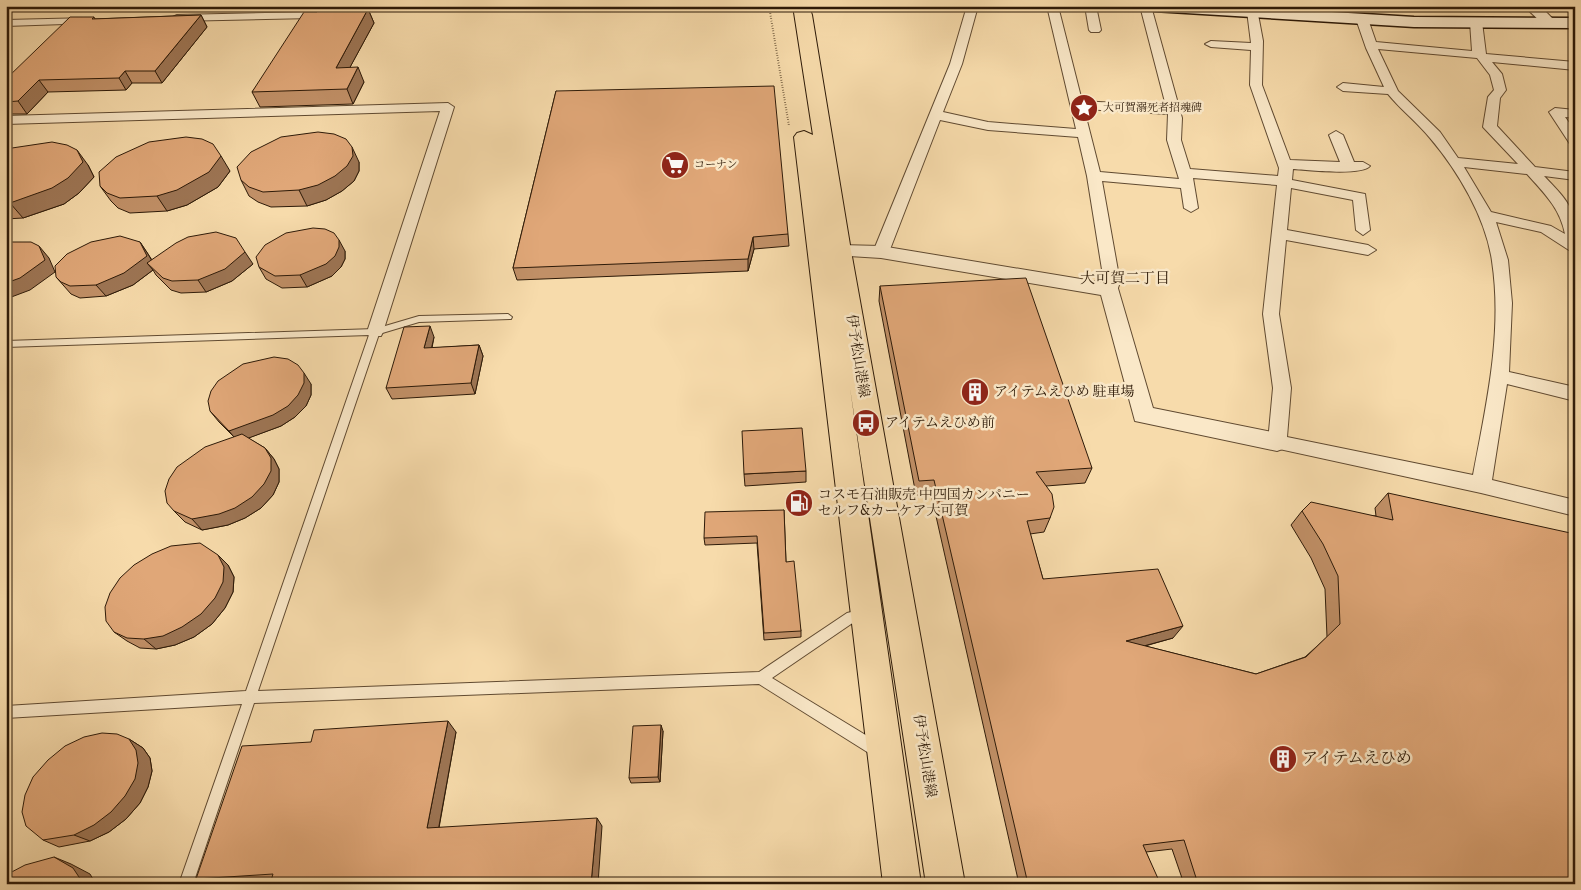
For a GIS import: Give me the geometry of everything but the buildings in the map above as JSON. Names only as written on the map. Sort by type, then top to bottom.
[{"type":"main road","name":"伊予松山港線","points":[[790,6],[788,15],[868,613],[902,884]]},
{"type":"main road","name":"伊予松山港線","points":[[801,6],[946,884]]},
{"type":"main road","points":[[1153,6],[1253,11],[1306,10],[1362,19],[1566,25]]},
{"type":"street","points":[[165,19],[314,15],[338,6]]},
{"type":"street","points":[[881,252],[956,64],[973,6]]},
{"type":"street","points":[[1052,6],[1094,176],[1112,282],[1110,290],[1143,415],[1481,485],[1575,508]]},
{"type":"street","points":[[1090,6],[1096,30]]},
{"type":"street","points":[[1145,6],[1176,118],[1174,140],[1186,178],[1191,208]]},
{"type":"street","points":[[1531,6],[1566,25]]},
{"type":"street","points":[[1253,11],[1257,47],[1256,85],[1285,164],[1281,234],[1270,314],[1282,388],[1277,442]]},
{"type":"street","points":[[1362,19],[1371,45],[1392,91],[1400,102],[1435,135],[1454,162],[1485,215],[1500,260],[1504,303],[1500,376],[1481,485]]},
{"type":"street","points":[[6,23],[105,20]]},
{"type":"street","points":[[1476,22],[1476,44],[1481,56],[1496,74],[1500,90],[1494,97],[1490,127],[1558,199],[1569,219],[1575,248]]},
{"type":"street","points":[[1211,44],[1257,47]]},
{"type":"street","points":[[1371,45],[1575,66]]},
{"type":"street","points":[[1343,87],[1392,91]]},
{"type":"street","points":[[1076,105],[1174,110]]},
{"type":"street","points":[[6,120],[448,107],[376,332]]},
{"type":"street","points":[[1575,114],[1555,112],[1575,141]]},
{"type":"street","points":[[936,115],[988,126],[1084,134]]},
{"type":"street","points":[[1336,134],[1356,166]]},
{"type":"street","points":[[1454,162],[1575,176]]},
{"type":"street","points":[[1285,164],[1320,167],[1356,166]]},
{"type":"street","points":[[1094,176],[1285,182],[1360,197],[1363,230]]},
{"type":"street","points":[[1485,215],[1546,229],[1575,248]]},
{"type":"street","points":[[1281,234],[1368,250]]},
{"type":"street","points":[[840,251],[881,252],[1110,290]]},
{"type":"street","points":[[1500,376],[1575,394]]},
{"type":"lane","points":[[6,344],[376,332],[419,319],[508,317]]},
{"type":"lane","points":[[186,884],[376,332]]},
{"type":"lane","points":[[6,712],[251,697],[761,678],[850,617],[868,613]]},
{"type":"lane","points":[[761,678],[885,754]]},
{"type":"place","name":"大可賀溺死者招魂碑","points":[[1084,108]]},
{"type":"place","name":"コーナン","points":[[675,165]]},
{"type":"place","name":"アイテムえひめ 駐車場","points":[[975,392]]},
{"type":"place","name":"アイテムえひめ前","points":[[866,423]]},
{"type":"place","name":"コスモ石油販売 中四国カンパニー セルフ&カーケア大可賀","points":[[799,503]]},
{"type":"place","name":"アイテムえひめ","points":[[1283,759]]},
{"type":"district","name":"大可賀二丁目","points":[[1125,279]]}]
